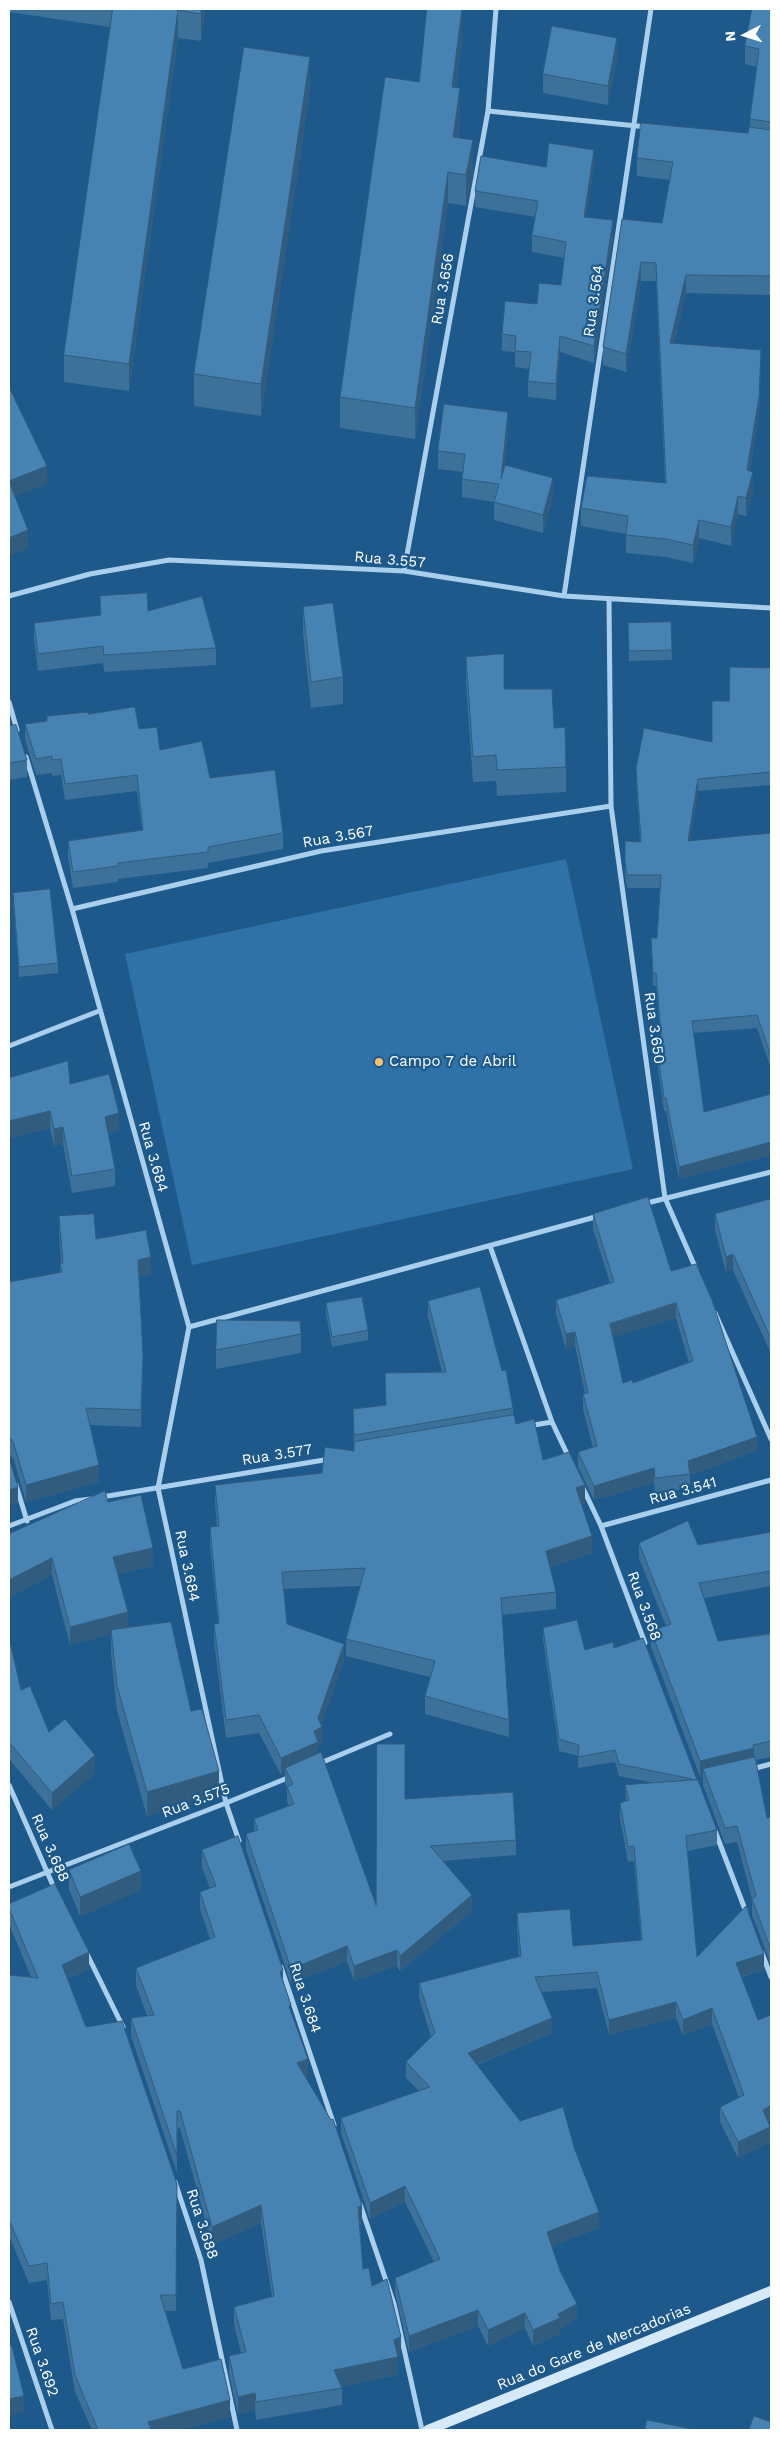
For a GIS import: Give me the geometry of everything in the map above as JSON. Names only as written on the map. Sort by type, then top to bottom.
[{"type":"street","name":"Rua 3.656","points":[[404,571],[488,111],[496,9]]},
{"type":"street","name":"Rua 3.564","points":[[564,596],[650,9]]},
{"type":"street","points":[[488,111],[651,128]]},
{"type":"street","name":"Rua 3.557","points":[[9,596],[90,574],[169,560],[404,571],[564,596],[771,608]]},
{"type":"street","name":"Rua 3.650","points":[[609,599],[611,806],[665,1198],[700,1279]]},
{"type":"street","points":[[9,702],[20,739]]},
{"type":"street","name":"Rua 3.684","points":[[23,749],[72,910],[189,1327],[158,1488],[226,1804],[242,1851]]},
{"type":"street","name":"Rua 3.567","points":[[72,910],[321,852],[611,806]]},
{"type":"street","points":[[9,1046],[99,1011]]},
{"type":"street","points":[[637,1206],[771,1172]]},
{"type":"street","points":[[189,1327],[610,1213]]},
{"type":"street","points":[[490,1246],[552,1422],[573,1465]]},
{"type":"street","points":[[712,1305],[771,1439]]},
{"type":"street","points":[[523,1426],[552,1422]]},
{"type":"street","name":"Rua 3.577","points":[[9,1526],[27,1521],[75,1501],[339,1457]]},
{"type":"street","points":[[14,1477],[27,1521]]},
{"type":"street","name":"Rua 3.541","points":[[601,1526],[771,1480]]},
{"type":"street","name":"Rua 3.568","points":[[581,1483],[601,1526],[649,1654]]},
{"type":"street","points":[[308,1769],[390,1734]]},
{"type":"street","points":[[743,1771],[771,1764]]},
{"type":"street","name":"Rua 3.575","points":[[9,1887],[45,1871],[226,1804],[299,1773]]},
{"type":"street","name":"Rua 3.688","points":[[9,1786],[45,1871],[59,1898]]},
{"type":"street","points":[[714,1828],[750,1921]]},
{"type":"street","points":[[760,1949],[771,1977]]},
{"type":"street","points":[[85,1951],[125,2031]]},
{"type":"street","name":"Rua 3.684","points":[[280,1964],[337,2134]]},
{"type":"street","name":"Rua 3.688","points":[[174,2178],[201,2260],[237,2430]]},
{"type":"street","points":[[359,2200],[394,2304],[422,2430]]},
{"type":"street","name":"Rua do Gare de Mercadorias","points":[[428,2430],[771,2292]]},
{"type":"street","name":"Rua 3.692","points":[[9,2302],[52,2430]]},
{"type":"shaded area","name":"Campo 7 de Abril","points":[[566,859],[633,1169],[192,1265],[125,954]]},
{"type":"building","points":[[113,9],[201,9],[201,14],[178,10],[129,364],[64,355]]},
{"type":"building","points":[[427,9],[462,9],[452,87],[460,88],[453,137],[473,140],[466,175],[448,172],[415,408],[340,397],[385,77],[419,82]]},
{"type":"building","points":[[752,9],[771,9],[771,122],[750,119],[759,49],[745,46]]},
{"type":"building","points":[[552,26],[617,38],[608,86],[543,74]]},
{"type":"building","points":[[244,47],[310,57],[261,384],[194,374]]},
{"type":"building","points":[[641,123],[748,133],[749,127],[771,130],[771,276],[686,275],[670,343],[761,350],[759,397],[747,470],[753,472],[746,498],[738,496],[731,527],[699,520],[693,545],[666,539],[626,535],[628,516],[581,508],[587,476],[666,483],[656,263],[641,262],[626,354],[603,347],[622,219],[662,223],[673,162],[637,158]]},
{"type":"building","points":[[549,143],[594,150],[584,217],[613,220],[594,346],[560,336],[556,384],[528,381],[531,352],[515,351],[516,336],[502,334],[505,301],[537,304],[539,283],[561,285],[566,242],[532,235],[538,201],[475,191],[481,156],[546,167]]},
{"type":"building","points":[[9,387],[47,466],[9,481]]},
{"type":"building","points":[[444,404],[508,412],[501,479],[505,465],[553,478],[543,515],[494,502],[499,484],[462,479],[465,454],[438,451]]},
{"type":"building","points":[[9,481],[28,530],[9,538]]},
{"type":"building","points":[[147,593],[148,611],[202,596],[216,648],[104,655],[103,646],[38,654],[34,623],[101,615],[100,596]]},
{"type":"building","points":[[333,603],[343,677],[311,682],[303,607]]},
{"type":"building","points":[[671,622],[672,650],[629,651],[628,623]]},
{"type":"building","points":[[504,654],[504,689],[552,689],[554,728],[565,727],[566,767],[497,770],[496,755],[473,757],[466,657]]},
{"type":"building","points":[[730,667],[771,668],[771,772],[698,779],[688,841],[771,833],[771,1056],[757,1015],[692,1021],[704,1112],[771,1094],[771,1142],[679,1167],[666,1098],[664,1098],[658,1057],[663,1056],[656,973],[653,973],[651,938],[657,938],[661,875],[627,875],[625,841],[641,842],[636,768],[644,728],[712,742],[712,701],[729,701]]},
{"type":"building","points":[[135,707],[139,729],[157,727],[160,750],[202,741],[210,778],[275,770],[283,833],[208,847],[208,852],[118,863],[118,866],[73,872],[68,841],[143,830],[137,775],[65,784],[61,759],[52,760],[52,756],[36,759],[25,724],[47,721],[47,716],[88,712],[88,714]]},
{"type":"building","points":[[16,725],[27,760],[9,763],[9,726]]},
{"type":"building","points":[[50,889],[58,963],[19,967],[13,893]]},
{"type":"building","points":[[68,1061],[70,1084],[109,1074],[119,1113],[105,1117],[115,1169],[72,1176],[63,1127],[54,1129],[50,1111],[9,1121],[9,1078]]},
{"type":"building","points":[[648,1197],[671,1271],[696,1264],[712,1300],[757,1437],[688,1461],[690,1474],[655,1478],[654,1468],[594,1486],[578,1452],[597,1446],[583,1394],[588,1393],[575,1332],[566,1334],[556,1300],[614,1282],[593,1214]],"holes":[[[676,1303],[693,1361],[633,1383],[632,1380],[623,1383],[610,1324]]]},
{"type":"building","points":[[771,1199],[771,1339],[733,1254],[726,1257],[715,1214]]},
{"type":"building","points":[[94,1214],[96,1239],[146,1230],[151,1257],[138,1260],[143,1355],[141,1410],[86,1408],[99,1465],[26,1485],[13,1441],[9,1438],[9,1282],[62,1272],[60,1264],[63,1263],[59,1216]]},
{"type":"building","points":[[480,1287],[502,1371],[506,1370],[513,1408],[354,1435],[353,1409],[386,1405],[385,1373],[446,1372],[428,1301]]},
{"type":"building","points":[[362,1297],[368,1330],[332,1337],[326,1303]]},
{"type":"building","points":[[217,1320],[300,1321],[301,1334],[216,1350]]},
{"type":"building","points":[[514,1415],[516,1424],[534,1419],[543,1460],[569,1452],[585,1485],[576,1488],[592,1536],[546,1551],[556,1592],[501,1598],[509,1720],[425,1696],[435,1661],[346,1639],[365,1568],[282,1572],[287,1624],[344,1644],[318,1718],[322,1727],[314,1731],[318,1742],[281,1758],[259,1715],[226,1720],[214,1624],[219,1623],[210,1527],[219,1526],[215,1485],[322,1473],[325,1447],[354,1451],[354,1442]]},
{"type":"building","points":[[9,1457],[18,1487],[9,1490]]},
{"type":"building","points":[[105,1491],[108,1502],[141,1495],[153,1548],[113,1557],[128,1612],[70,1627],[52,1558],[9,1580],[9,1534]]},
{"type":"building","points":[[688,1521],[698,1545],[771,1532],[771,1571],[699,1583],[718,1641],[771,1634],[771,1741],[753,1745],[754,1748],[700,1761],[651,1631],[671,1624],[639,1543]]},
{"type":"building","points":[[577,1620],[585,1650],[613,1642],[614,1648],[643,1638],[697,1780],[619,1764],[615,1750],[578,1757],[579,1745],[559,1739],[543,1628]]},
{"type":"building","points":[[171,1622],[191,1711],[202,1709],[219,1771],[147,1792],[117,1686],[111,1630]]},
{"type":"building","points":[[9,1646],[11,1646],[21,1690],[30,1686],[49,1732],[65,1719],[95,1755],[52,1793],[9,1742]]},
{"type":"building","points":[[377,1744],[405,1744],[405,1799],[513,1792],[516,1840],[430,1846],[472,1895],[400,1956],[397,1950],[354,1966],[347,1946],[291,1969],[246,1834],[258,1830],[254,1819],[294,1804],[287,1787],[293,1784],[285,1768],[321,1752],[376,1905]]},
{"type":"building","points":[[755,1757],[767,1818],[771,1817],[771,1950],[752,1899],[756,1896],[737,1826],[725,1828],[703,1769]]},
{"type":"building","points":[[698,1780],[717,1830],[686,1836],[697,1957],[746,1906],[764,1954],[736,1963],[758,2020],[771,2015],[771,2105],[763,2110],[770,2127],[738,2142],[720,2107],[744,2095],[712,2008],[683,2020],[676,2002],[609,2020],[597,1972],[535,1977],[552,2018],[468,2053],[520,2121],[563,2107],[575,2150],[599,2212],[547,2232],[560,2271],[577,2304],[558,2314],[560,2318],[533,2330],[525,2313],[488,2330],[478,2310],[409,2336],[395,2278],[440,2259],[405,2186],[370,2203],[341,2118],[430,2087],[406,2062],[435,2033],[419,1983],[521,1956],[517,1913],[570,1909],[573,1946],[642,1940],[634,1846],[628,1847],[620,1803],[629,1800],[625,1785]]},
{"type":"building","points":[[238,1836],[283,1970],[280,1972],[291,2005],[289,2006],[308,2059],[297,2063],[331,2120],[333,2119],[362,2205],[358,2207],[363,2269],[369,2268],[372,2286],[387,2279],[401,2337],[394,2340],[398,2357],[334,2370],[342,2388],[256,2402],[255,2393],[238,2397],[229,2356],[246,2352],[234,2307],[274,2296],[261,2205],[212,2227],[180,2111],[177,2111],[177,2156],[131,2018],[154,2015],[136,1968],[215,1937],[200,1892],[216,1886],[202,1850]]},
{"type":"building","points":[[129,1844],[141,1871],[80,1897],[69,1870]]},
{"type":"building","points":[[55,1884],[89,1952],[62,1965],[86,2027],[122,2021],[177,2184],[176,2295],[160,2295],[183,2369],[221,2359],[230,2400],[148,2422],[151,2430],[98,2430],[75,2375],[63,2302],[51,2304],[47,2263],[29,2266],[9,2220],[9,1975],[38,1978],[9,1904]]},
{"type":"building","points":[[12,2346],[24,2396],[9,2399],[9,2347]]},
{"type":"building","points":[[754,2416],[771,2422],[771,2430],[749,2430]]},
{"type":"building","points":[[647,2420],[692,2429],[692,2430],[645,2430]]},
{"type":"place","name":"Campo 7 de Abril","points":[[379,1062]]}]
